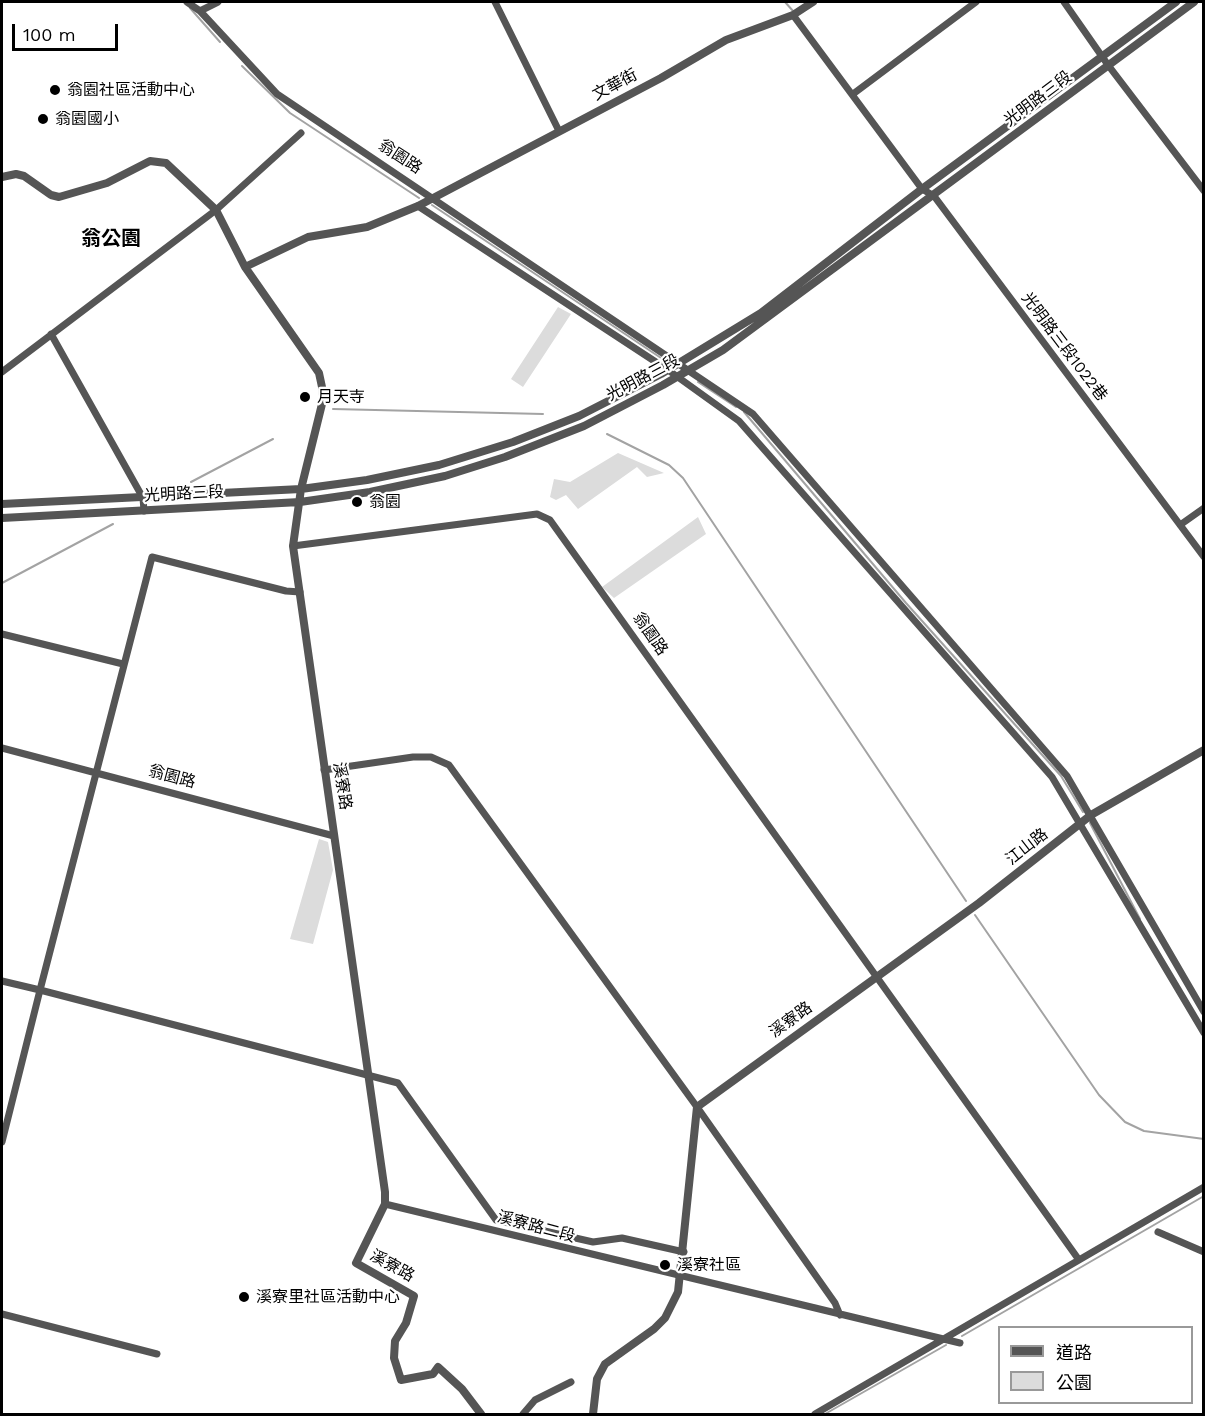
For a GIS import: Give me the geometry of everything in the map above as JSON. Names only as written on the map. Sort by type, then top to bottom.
[{"type":"street","name":"翁園路","points":[[188,2],[200,11],[277,94],[753,414],[1067,776],[1203,1012]]},
{"type":"street","points":[[200,11],[218,2]]},
{"type":"street","points":[[495,2],[559,131]]},
{"type":"street","name":"文華街","points":[[432,197],[726,40],[795,14],[813,2]]},
{"type":"street","points":[[855,93],[976,2]]},
{"type":"street","points":[[1064,2],[1105,61],[1203,191]]},
{"type":"street","name":"光明路三段","points":[[2,518],[300,502],[409,484],[505,457],[584,426],[678,377],[723,350],[934,196],[1176,2]]},
{"type":"street","name":"光明路三段","points":[[2,504],[302,489],[367,480],[439,465],[502,445],[579,416],[668,370],[760,313],[922,189],[1105,61],[1194,2]]},
{"type":"street","points":[[795,14],[855,93],[922,189]]},
{"type":"street","points":[[2,372],[216,210],[301,133]]},
{"type":"street","points":[[2,177],[16,174],[24,176],[51,195],[59,197],[108,183],[150,161],[166,163],[216,210],[245,267],[319,373],[322,404],[302,489]]},
{"type":"street","name":"光明路三段1022巷","points":[[922,189],[934,196],[1203,557]]},
{"type":"street","points":[[245,267],[308,237],[367,227],[418,206],[432,197]]},
{"type":"street","points":[[418,206],[668,370],[739,421],[1052,777],[1203,1033]]},
{"type":"street","points":[[51,334],[143,498],[144,511]]},
{"type":"street","name":"溪寮路","points":[[302,489],[293,546],[369,1075],[385,1204],[356,1263],[414,1296],[406,1323],[395,1341],[394,1358],[401,1380],[433,1374],[438,1367],[462,1389],[481,1414]]},
{"type":"street","points":[[1180,525],[1203,508]]},
{"type":"street","name":"翁園路","points":[[293,546],[537,514],[550,520],[1079,1260]]},
{"type":"street","points":[[2,1142],[95,772],[152,557],[286,591],[300,592]]},
{"type":"street","points":[[2,634],[123,664]]},
{"type":"street","name":"翁園路","points":[[2,748],[334,836]]},
{"type":"street","name":"江山路","points":[[876,978],[979,903],[1091,815],[1203,750]]},
{"type":"street","points":[[324,770],[413,757],[431,757],[448,765],[697,1107],[835,1303],[840,1315]]},
{"type":"street","name":"溪寮路","points":[[697,1107],[876,978]]},
{"type":"street","points":[[2,981],[398,1083],[405,1089],[496,1220],[593,1242],[622,1238],[684,1252]]},
{"type":"street","points":[[593,1414],[600,1373],[617,1353],[654,1329],[665,1318],[678,1292],[684,1252],[697,1107]]},
{"type":"street","points":[[815,1414],[1203,1188]]},
{"type":"street","name":"溪寮路二段","points":[[385,1204],[960,1343]]},
{"type":"street","points":[[1158,1232],[1203,1252]]},
{"type":"street","points":[[2,1314],[157,1354]]},
{"type":"street","points":[[522,1414],[535,1401],[571,1382]]},
{"type":"green space","points":[[558,307],[571,314],[523,387],[511,379]]},
{"type":"green space","points":[[618,453],[664,473],[647,477],[637,467],[578,509],[566,495],[556,500],[550,497],[554,479],[570,482]]},
{"type":"green space","points":[[698,517],[706,534],[614,598],[602,587]]},
{"type":"green space","points":[[319,839],[328,842],[333,870],[313,944],[290,939]]},
{"type":"waterway","points":[[785,2],[793,11]]},
{"type":"waterway","points":[[190,8],[220,42]]},
{"type":"waterway","points":[[242,66],[290,113],[419,198]]},
{"type":"waterway","points":[[432,205],[664,360]]},
{"type":"waterway","points":[[698,382],[736,407]]},
{"type":"waterway","points":[[333,409],[543,414]]},
{"type":"waterway","points":[[744,412],[906,603],[1061,776],[1083,812]]},
{"type":"waterway","points":[[607,434],[669,465],[683,478],[966,901]]},
{"type":"waterway","points":[[191,482],[273,439]]},
{"type":"waterway","points":[[2,583],[113,524]]},
{"type":"waterway","points":[[1090,823],[1140,919]]},
{"type":"waterway","points":[[975,915],[1099,1095],[1125,1122],[1144,1131],[1204,1139]]},
{"type":"waterway","points":[[962,1336],[1204,1196]]},
{"type":"waterway","points":[[825,1414],[946,1345]]},
{"type":"place","name":"翁園社區活動中心","points":[[55,90]]},
{"type":"place","name":"翁園國小","points":[[43,119]]},
{"type":"place","name":"月天寺","points":[[305,397]]},
{"type":"place","name":"翁園","points":[[357,502]]},
{"type":"place","name":"溪寮社區","points":[[665,1265]]},
{"type":"place","name":"溪寮里社區活動中心","points":[[244,1297]]},
{"type":"district","name":"翁公園","points":[[111,239]]}]
